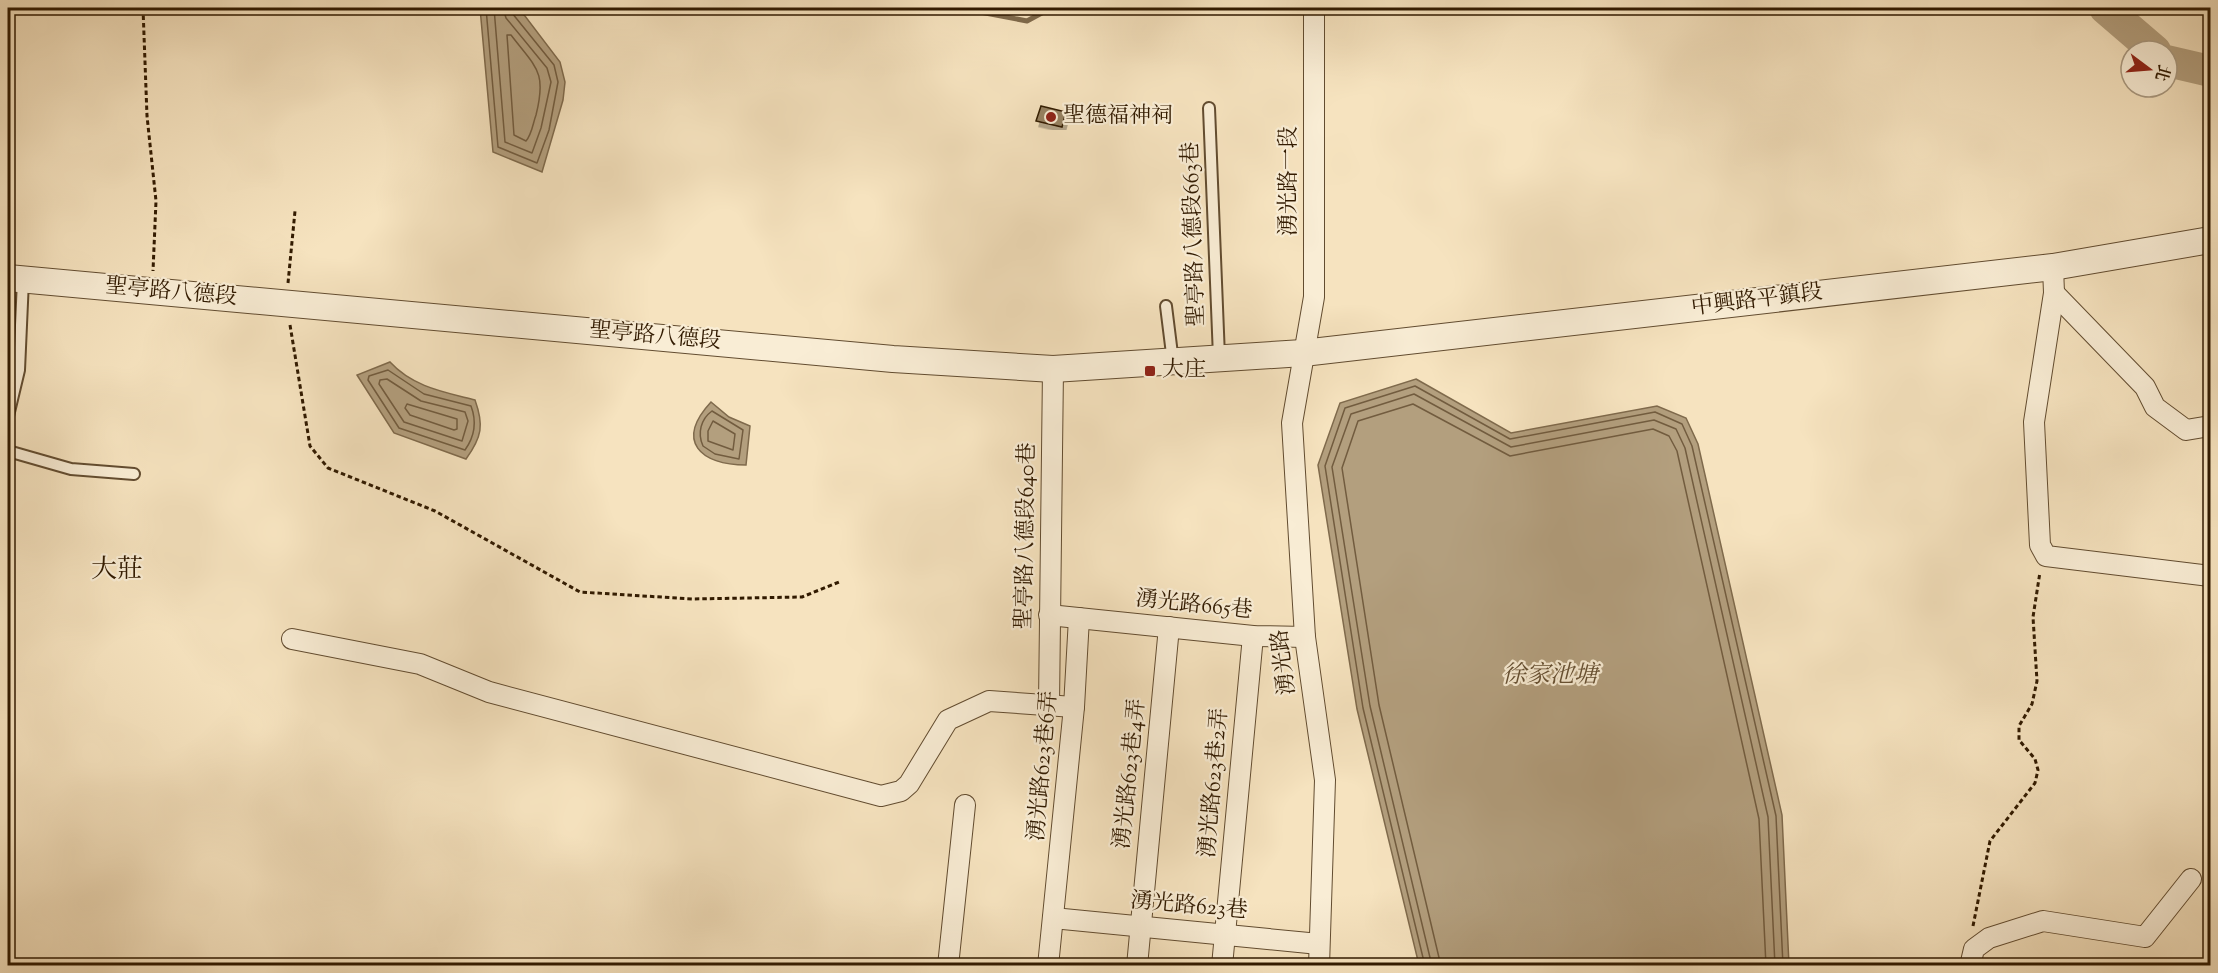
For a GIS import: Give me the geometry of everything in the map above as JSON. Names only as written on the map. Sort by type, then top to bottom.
[{"type":"street","name":"湧光路一段","points":[[1303,353],[1314,297],[1314,8]]},
{"type":"street","name":"中興路平鎮段","points":[[1303,353],[2052,267],[2211,240]]},
{"type":"street","points":[[2052,267],[2054,293],[2034,422],[2040,545],[2046,556],[2211,576]]},
{"type":"street","name":"聖亭路八德段","points":[[15,279],[894,359],[1053,369],[1303,353]]},
{"type":"street","points":[[2054,293],[2145,387],[2155,407],[2186,430],[2211,426]]},
{"type":"street","name":"湧光路","points":[[1303,353],[1293,423],[1305,638],[1326,780],[1318,966]]},
{"type":"street","name":"聖亭路八德段640巷","points":[[1049,704],[1053,369]]},
{"type":"street","name":"湧光路665巷","points":[[1049,615],[1253,636],[1305,638]]},
{"type":"street","name":"湧光路623巷6弄","points":[[1048,966],[1074,707],[1079,618]]},
{"type":"street","name":"湧光路623巷4弄","points":[[1137,966],[1169,627]]},
{"type":"street","name":"湧光路623巷2弄","points":[[1222,966],[1253,636]]},
{"type":"street","points":[[292,639],[420,664],[489,692],[881,796],[901,791],[909,784],[948,720],[989,701],[1074,707]]},
{"type":"street","points":[[948,966],[965,805]]},
{"type":"street","points":[[1972,957],[1989,938],[2043,921],[2145,937],[2191,879]]},
{"type":"street","name":"湧光路623巷","points":[[1053,918],[1319,944]]},
{"type":"lane","name":"聖亭路八德段663巷","points":[[1209,108],[1219,357]]},
{"type":"lane","points":[[8,416],[19,370],[15,279]]},
{"type":"lane","points":[[1166,306],[1173,362]]},
{"type":"lane","points":[[8,451],[71,469],[134,474]]},
{"type":"path","points":[[143,8],[147,116],[156,201],[152,291]]},
{"type":"path","points":[[296,211],[286,303],[310,446],[328,468],[435,511],[580,592],[692,599],[802,597],[839,582]]},
{"type":"path","points":[[1972,957],[1973,918],[1990,841],[2035,783],[2038,770],[2036,759],[2019,740],[2019,726],[2032,704],[2037,681],[2033,617],[2040,571],[2046,556]]},
{"type":"water","points":[[480,8],[514,8],[525,16],[560,62],[565,82],[563,100],[542,172],[493,152]]},
{"type":"water","points":[[390,362],[419,383],[475,400],[480,417],[480,431],[466,459],[394,433],[357,375]]},
{"type":"water","name":"徐家池塘","points":[[1416,379],[1511,433],[1657,406],[1686,418],[1698,444],[1782,815],[1789,965],[1419,965],[1357,709],[1318,465],[1340,403]]},
{"type":"water","points":[[711,402],[729,417],[750,426],[746,465],[716,461],[698,448],[694,439],[695,428],[700,416]]},
{"type":"building","name":"聖德福神祠","points":[[1041,106],[1066,112],[1062,127],[1036,121]]},
{"type":"waterway","points":[[959,8],[1027,21],[1051,8]]},
{"type":"waterway","points":[[2105,8],[2141,39]]},
{"type":"waterway","points":[[2179,64],[2210,71]]},
{"type":"place","name":"聖德福神祠","points":[[1051,117]]},
{"type":"place","name":"大庄","points":[[1150,371]]},
{"type":"district","name":"大莊","points":[[117,570]]}]
